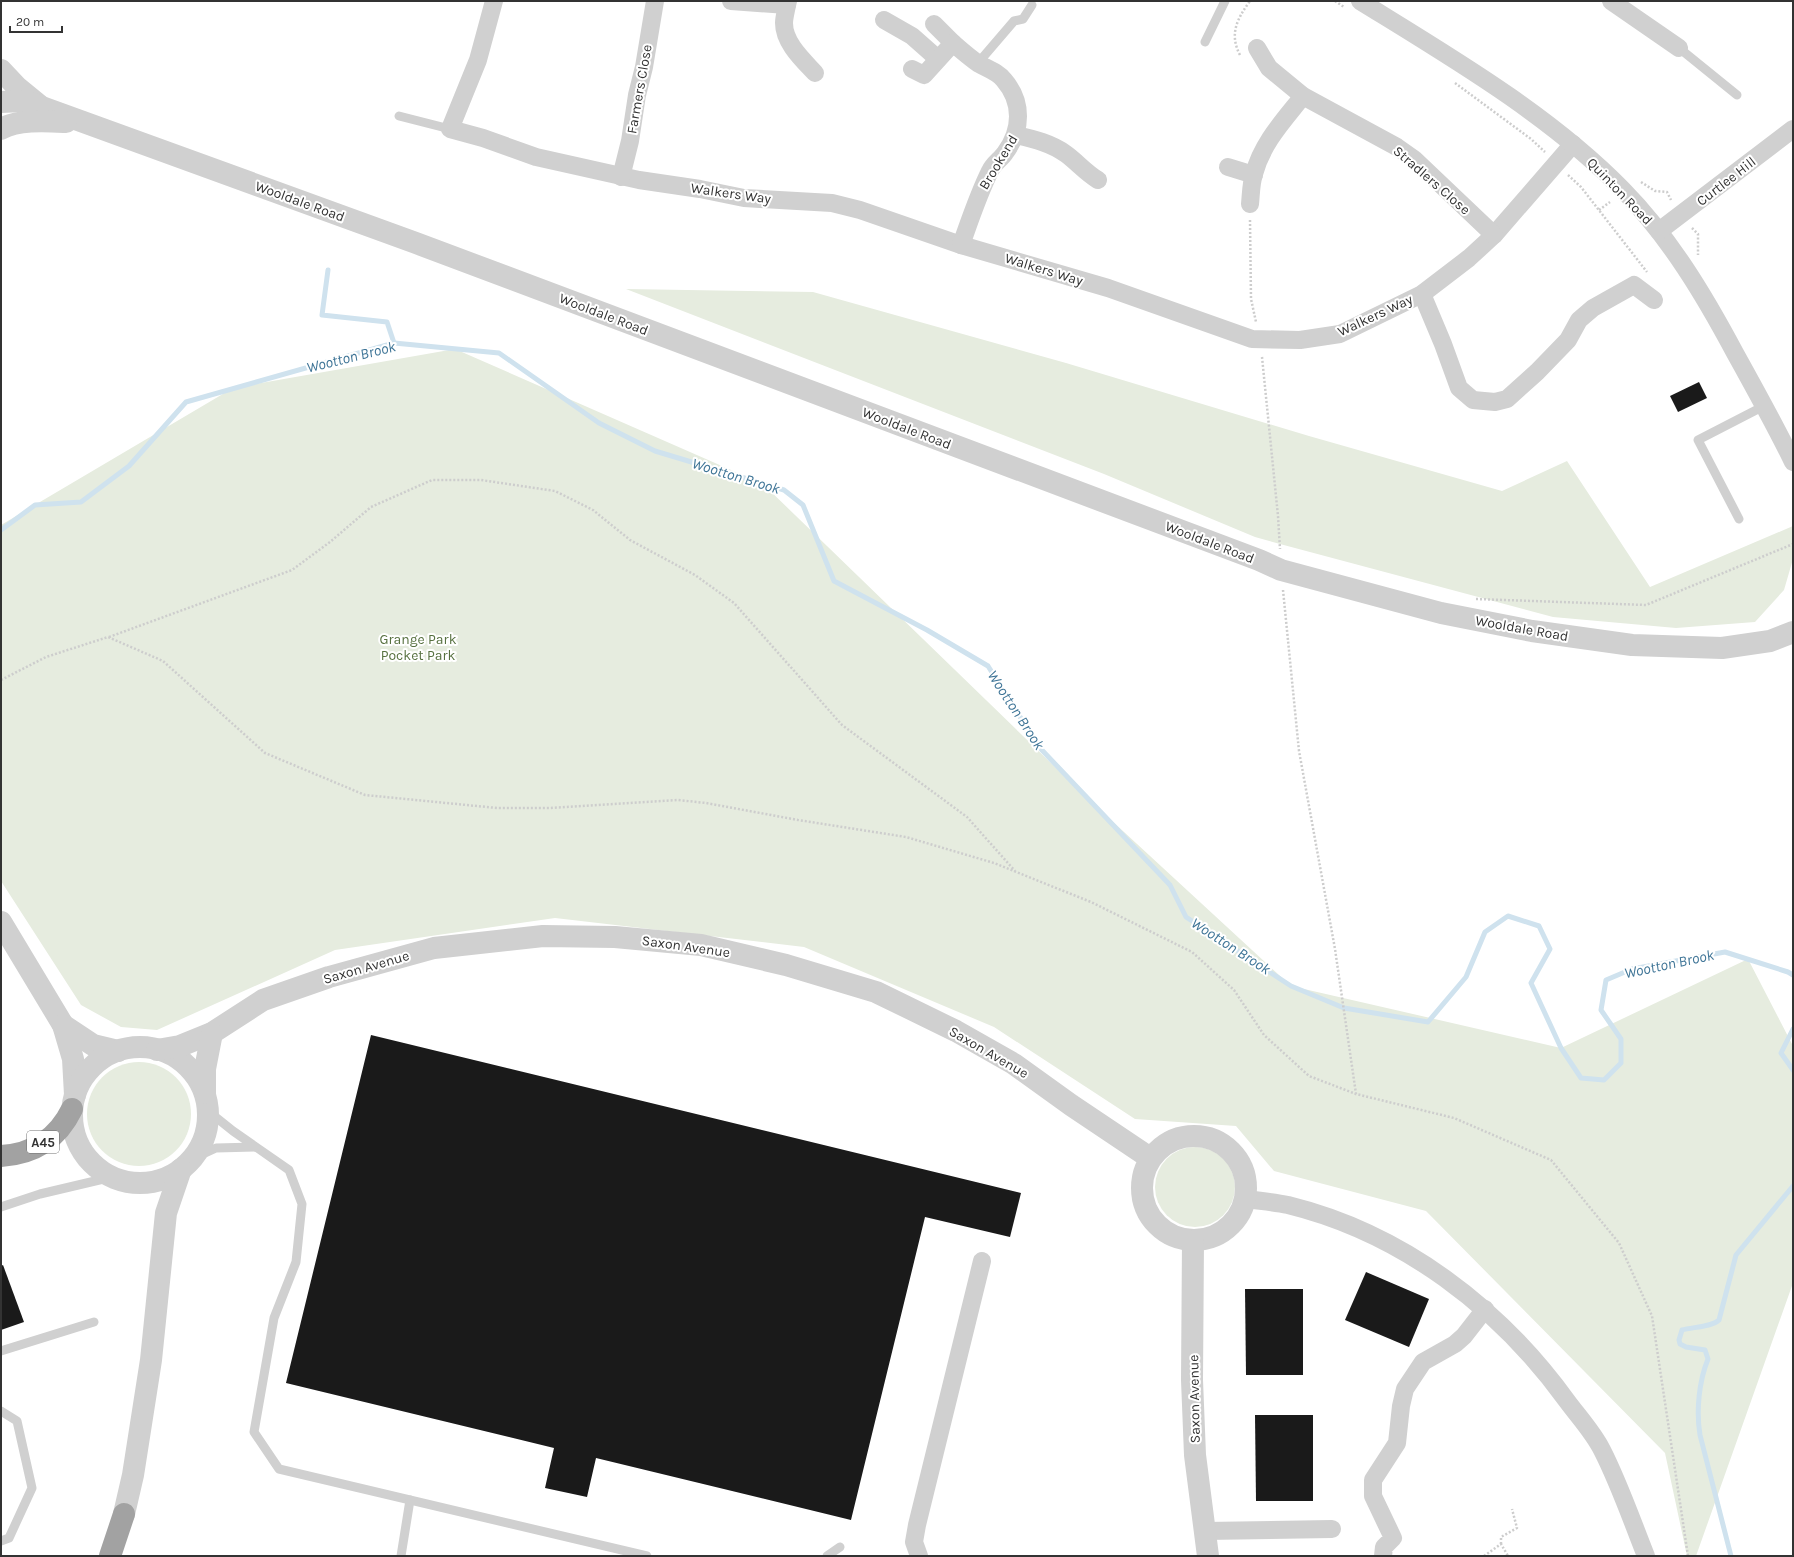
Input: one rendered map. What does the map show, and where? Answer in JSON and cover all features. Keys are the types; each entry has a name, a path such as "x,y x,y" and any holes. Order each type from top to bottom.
{"highway":[{"name":"A45","path":"1,1156 15,1155 34,1149 54,1136 65,1123 73,1102"},
{"path":"110,1556 124,1514"}],"street":[{"path":"450,129 478,60 494,1"},
{"name":"Farmers Close","path":"621,177 644,68 655,1"},
{"path":"731,1 787,3 784,24 788,40 801,58 815,73"},
{"name":"Quinton Road","path":"1360,1 1526,108 1573,144 1623,190 1659,232 1705,298 1793,462"},
{"path":"1611,1 1680,48"},
{"path":"884,20 912,36 938,59"},
{"name":"Brookend","path":"934,24 953,43 978,63 996,73 1009,86 1016,101 1018,114 1016,135 1005,153 991,169 976,201 961,245"},
{"path":"912,69 924,75 953,43"},
{"name":"Stradlers Close","path":"1257,48 1269,68 1303,96 1397,147 1414,159 1494,235"},
{"name":"Wooldale Road","path":"1,70 42,107"},
{"path":"1250,204 1254,175 1259,158 1272,135 1303,96"},
{"name":"Wooldale Road","path":"1,102 23,101 42,107 416,243 1259,560 1281,570 1441,613 1532,631 1632,645 1722,648 1770,641 1793,632"},
{"path":"1,129 6,126 38,121 83,122"},
{"name":"Walkers Way","path":"450,129 483,138 536,157 621,177 700,189 744,198 832,203 860,210 961,245 1108,288 1252,339 1260,340 1300,340 1340,334 1422,294 1469,258 1494,235 1573,144"},
{"name":"Curtlee Hill","path":"1659,232 1793,129"},
{"path":"1016,135 1042,141 1054,147 1067,155 1085,172 1098,180"},
{"path":"1228,167 1254,175"},
{"path":"1422,294 1443,344 1459,388 1473,400 1496,402 1507,399 1537,372 1568,340 1579,320 1592,308 1634,285 1654,300"},
{"path":"1,922 63,1025 73,1059 72,1122 77,1139 85,1155 96,1167 112,1177 134,1182 156,1181 172,1175 187,1164"},
{"name":"Saxon Avenue","path":"158,1050 180,1046 212,1033 263,1000 329,977 434,948 543,936 615,937 701,945 786,965 876,992 956,1031 1014,1064 1071,1105 1150,1158"},
{"path":"63,1025 93,1045 118,1051"},
{"path":"124,1514 133,1475 151,1360 166,1213 187,1164 203,1142 207,1129 205,1069 212,1033"},
{"path":"73,1102 85,1076 95,1065 107,1056 118,1051 137,1047 158,1050 172,1055 185,1064 194,1074 206,1102"},
{"path":"1190,1136 1208,1137 1229,1148 1242,1167 1247,1184 1246,1199 1236,1221 1222,1233 1210,1238 1193,1241 1172,1236 1157,1226 1144,1204 1141,1186 1143,1174 1150,1158 1170,1141 1190,1136"},
{"path":"1246,1199 1287,1205 1348,1224 1395,1246 1440,1273 1485,1309 1546,1372 1601,1449 1646,1556"},
{"name":"Saxon Avenue","path":"1193,1241 1192,1380 1195,1455 1208,1556"},
{"path":"920,1556 914,1542 917,1525 982,1261"},
{"path":"1383,1556 1384,1547 1394,1538 1373,1496 1373,1480 1397,1443 1401,1406 1405,1389 1423,1362 1455,1344 1464,1336 1485,1309"},
{"path":"1205,1531 1332,1529"}],"lane":[{"path":"1205,42 1226,1"},
{"path":"978,63 1014,21 1023,19 1032,5"},
{"path":"1680,48 1737,96"},
{"path":"399,116 450,129"},
{"path":"1739,519 1698,440 1764,406"},
{"path":"206,1102 232,1131 289,1170 302,1204 296,1262 274,1318 254,1432 279,1469 647,1556"},
{"path":"187,1164 216,1148 256,1148"},
{"path":"1,1207 40,1194 112,1177"},
{"path":"1,1351 94,1322"},
{"path":"1,1412 17,1422 32,1488 9,1538 1,1541"},
{"path":"402,1556 410,1500"},
{"path":"827,1556 840,1547"}],"path":[{"path":"1240,56 1234,45 1235,30 1239,18 1250,1"},
{"path":"1452,80 1531,139 1557,163 1581,187 1651,276"},
{"path":"1250,204 1251,299 1260,340 1278,516 1281,570 1299,751 1336,949 1356,1094"},
{"path":"1,680 46,657 108,637 292,570 330,542 371,507 432,480 480,480 555,491 593,510 630,540 695,575 734,603 842,725 967,817 1015,872"},
{"path":"1475,598 1646,605 1793,544"},
{"path":"108,637 163,661 265,753 365,795 497,808 549,808 678,800 706,803 798,820 906,837 994,863 1091,902 1192,952 1234,990 1264,1035 1309,1076 1356,1094 1454,1118 1551,1160 1619,1243 1652,1316 1688,1556"},
{"path":"1508,1556 1501,1544 1501,1537 1517,1528 1512,1509"},
{"path":"1484,1556 1501,1544"}],"green space":[{"path":"626,289 813,292 1066,363 1309,436 1502,491 1567,461 1650,587 1793,526 1793,559 1784,590 1755,622 1676,628 1553,617 1255,537 1104,474"},
{"name":"Grange Park Pocket Park","path":"455,349 763,484 1085,796 1291,986 1561,1048 1748,959 1793,1046 1793,1283 1696,1556 1687,1556 1665,1453 1426,1211 1274,1171 1236,1126 1135,1119 994,1027 804,947 555,918 335,950 157,1030 121,1027 81,1005 1,881 1,525 233,388"},
{"path":"139,1062 159,1066 168,1071 182,1085 187,1094 191,1114 187,1134 182,1143 168,1157 159,1162 139,1166 119,1162 110,1157 96,1143 91,1134 87,1114 91,1094 96,1085 110,1071 119,1066"},
{"path":"1195,1147 1210,1150 1223,1159 1232,1172 1235,1187 1232,1202 1223,1215 1210,1224 1195,1227 1180,1224 1167,1215 1158,1202 1155,1187 1158,1172 1167,1159 1180,1150"}],"building":[{"path":"1699,382 1707,398 1678,412 1670,396"},
{"path":"371,1035 1021,1193 1010,1237 925,1217 851,1520 596,1458 587,1497 545,1488 554,1448 286,1383"},
{"path":"3,1265 24,1322 1,1330 1,1266"},
{"path":"1366,1272 1429,1299 1409,1347 1345,1320"},
{"path":"1245,1289 1303,1289 1303,1375 1246,1375"},
{"path":"1255,1415 1313,1415 1313,1501 1256,1501"}],"waterway":[{"path":"328,270 322,315 387,322 394,343"},
{"name":"Wootton Brook","path":"1,530 35,505 81,502 129,466 186,402 394,343 499,353 599,423 655,451 784,490 803,505 834,581 927,630 988,666 1039,747 1170,885 1186,917 1291,986 1344,1008 1428,1022 1466,977 1485,932 1508,916 1539,926 1550,949 1531,983 1561,1048 1581,1078 1604,1080 1621,1063 1621,1039 1601,1010 1606,980 1632,969 1725,952 1788,972 1793,975"},
{"name":"Wootton Brook","path":"1793,1029 1781,1053 1793,1070"},
{"path":"1731,1556 1700,1435 1698,1416 1700,1386 1708,1359 1705,1350 1686,1347 1680,1344 1679,1340 1682,1330 1712,1324 1719,1320 1736,1255 1793,1186"}]}
